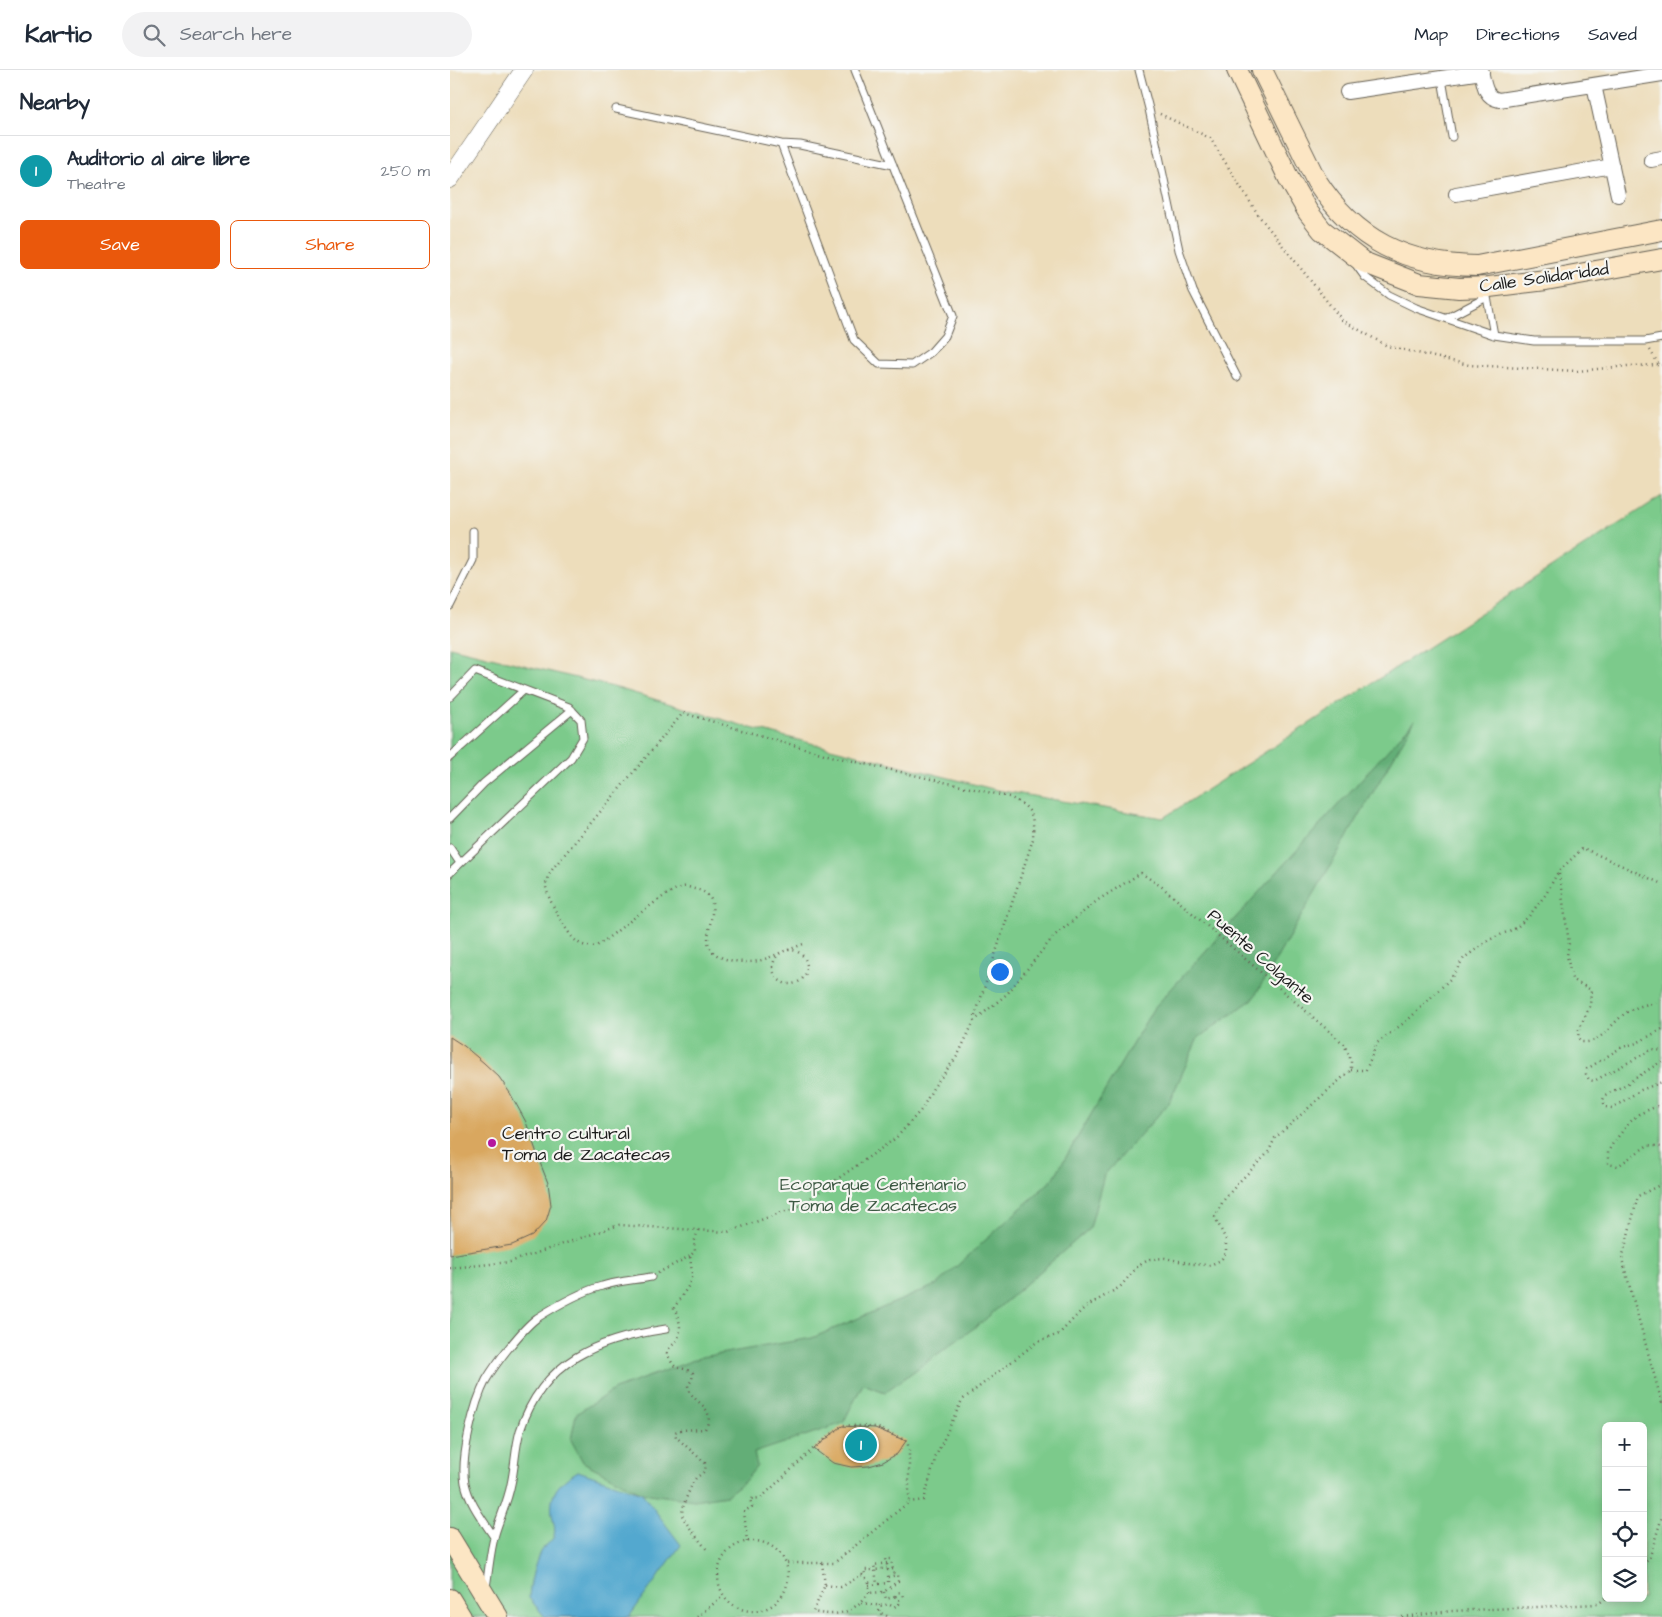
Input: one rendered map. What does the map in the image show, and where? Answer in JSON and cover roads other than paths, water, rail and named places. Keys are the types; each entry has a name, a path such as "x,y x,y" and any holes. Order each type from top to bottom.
{"main road":[{"name":"Calle Solidaridad","path":"1237,70 1288,179 1308,212 1322,230 1363,262 1419,284 1488,292 1662,259"},
{"name":"Calle Solidaridad","path":"1262,70 1316,180 1326,196 1339,212 1359,230 1409,256 1452,266 1477,266 1662,230"},
{"path":"450,1538 498,1617"},
{"path":"450,1599 460,1617"}],"street":[{"path":"450,179 524,70"},
{"path":"1347,92 1442,79 1481,71 1487,94 1492,99 1499,100 1594,85 1633,74 1662,74"},
{"path":"1594,85 1618,195"},
{"path":"1456,194 1612,166"}],"lane":[{"path":"781,144 854,340 879,364 912,365 931,352 945,336 953,316 856,70"},
{"path":"1139,70 1179,250 1193,291 1237,377"},
{"path":"1442,79 1452,136"},
{"path":"616,109 781,144 800,145 893,165"},
{"path":"1343,246 1365,277 1388,295 1416,308 1494,335 1534,342 1645,341 1662,338"},
{"path":"1447,318 1488,292 1494,335"},
{"path":"450,606 473,560 473,532"},
{"path":"450,697 475,671 568,707 582,720 583,738 571,758 450,873"},
{"path":"450,758 524,690"},
{"path":"450,818 484,783 572,710"},
{"path":"450,848 460,863"},
{"path":"494,1536 473,1505 464,1483 464,1455 470,1428 486,1380 507,1350 536,1319 572,1299 602,1286 651,1277"},
{"path":"484,1594 494,1536 511,1485 520,1432 535,1396 564,1364 600,1344 638,1333 666,1329"}],"water":[{"path":"578,1471 642,1493 681,1545 629,1617 545,1617 529,1598 530,1586 538,1557 541,1550 552,1540 554,1535 552,1500 554,1494 566,1479"}],"place":[{"name":"Centro cultural Toma de Zacatecas","path":"492,1143"},
{"name":"Auditorio al aire libre","path":"861,1445"}],"park label":[{"name":"Ecoparque Centenario Toma de Zacatecas","path":"873,1194"}]}
